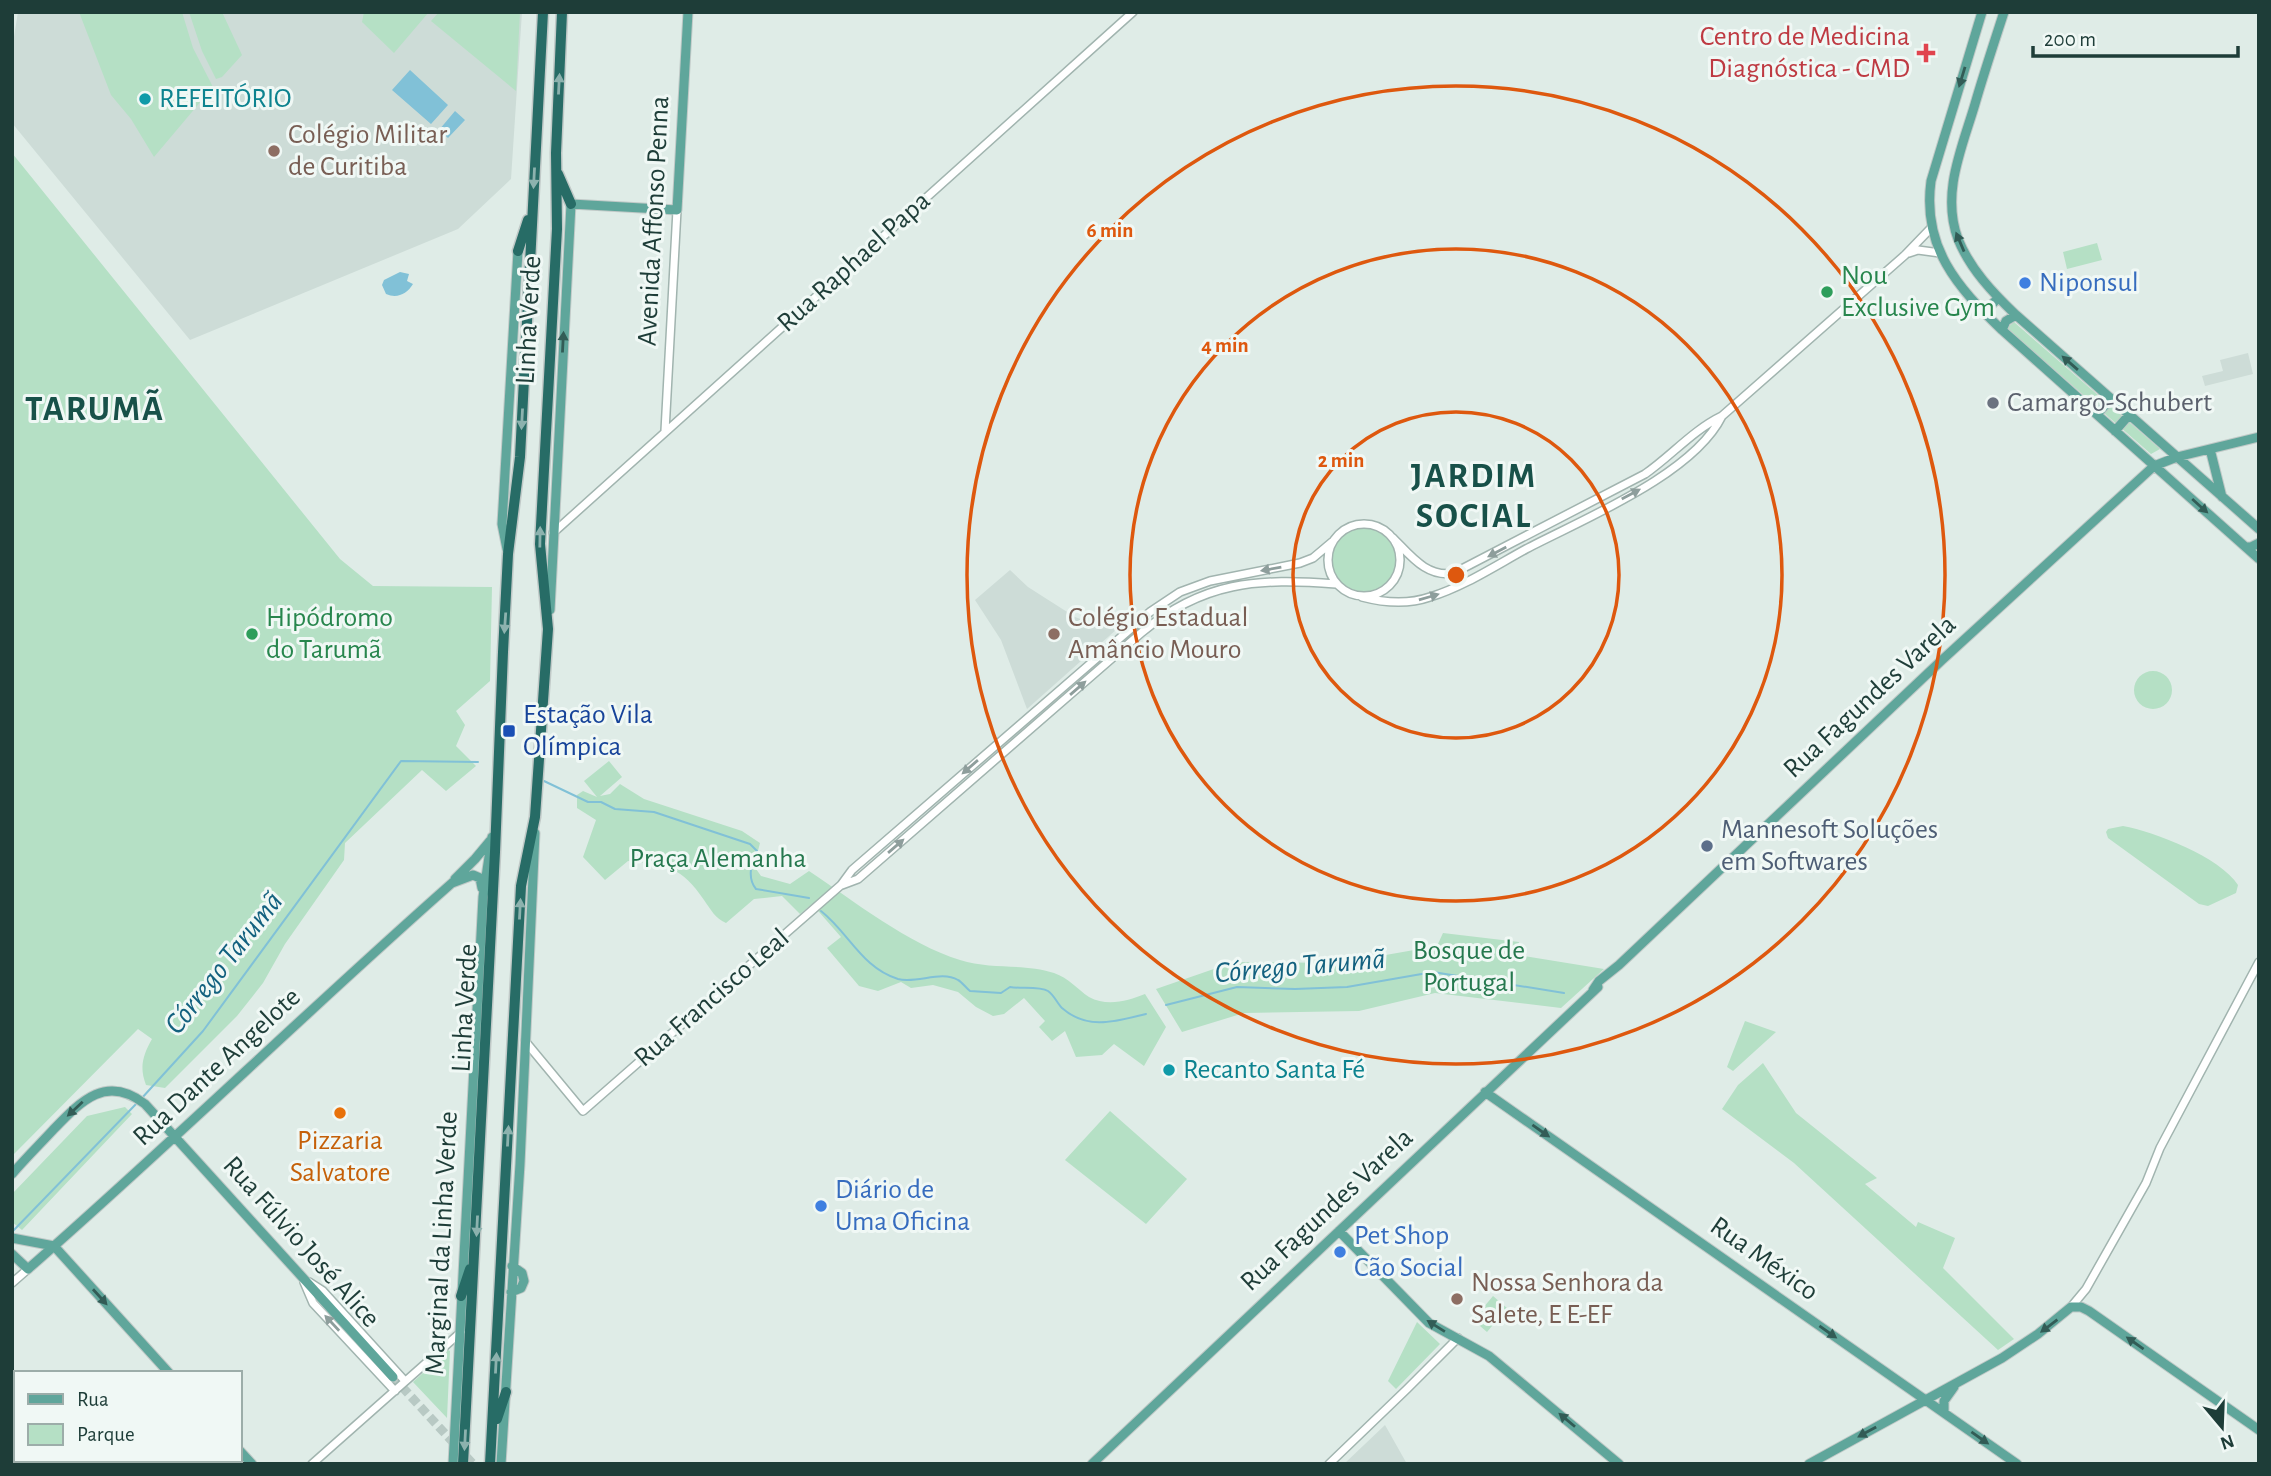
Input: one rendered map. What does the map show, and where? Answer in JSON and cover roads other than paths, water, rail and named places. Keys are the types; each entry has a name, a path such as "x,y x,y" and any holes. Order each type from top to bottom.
{"highway":[{"name":"Linha Verde","path":"463,1464 508,554 520,457 543,12"},
{"name":"Linha Verde","path":"490,1464 520,898 535,817 548,629 540,544 556,251 556,153 562,12"},
{"path":"556,169 571,204"},
{"path":"518,251 533,204"},
{"path":"461,1296 475,1249"},
{"path":"492,1432 506,1392"}],"main road":[{"name":"Avenida Affonso Penna","path":"677,210 688,12"},
{"path":"1982,12 1933,171 1929,203 1932,227 1940,253 1957,283 2001,330 2259,559"},
{"path":"2004,12 1957,163 1951,202 1954,226 1963,248 1977,272 1998,298 2259,529"},
{"path":"571,204 677,210"},
{"name":"Linha Verde","path":"548,629 571,204"},
{"name":"Linha Verde","path":"508,554 502,524 518,251"},
{"path":"1984,313 1998,298"},
{"path":"2001,330 2006,321 2016,315"},
{"path":"2097,414 2111,399"},
{"path":"2115,431 2129,415"},
{"path":"2154,466 2177,457 2259,437"},
{"path":"2210,449 2222,497"},
{"name":"Rua Fagundes Varela","path":"1092,1464 1593,990 1599,981 2154,466"},
{"path":"2246,547 2259,543"},
{"name":"Marginal da Linha Verde","path":"453,1464 483,897 495,815"},
{"path":"501,1464 535,870 535,817"},
{"name":"Rua Dante Angelote","path":"28,1269 176,1138 293,1026 452,883 458,873 475,859 491,839"},
{"path":"452,883 470,874 479,877 483,897"},
{"name":"Rua Fúlvio José Alice","path":"28,1157 84,1100 107,1091 123,1092 135,1097 145,1104 393,1377"},
{"name":"Rua México","path":"1485,1092 2017,1464"},
{"path":"12,1167 28,1157"},
{"path":"12,1174 28,1157"},
{"path":"1339,1230 1429,1323 1502,1366 1619,1464"},
{"path":"13,1239 54,1246 167,1371"},
{"path":"12,1254 28,1269"},
{"path":"1808,1464 2026,1343 2071,1307 2081,1307 2089,1311 2259,1430"},
{"path":"1944,1412 1945,1398 1957,1383"}],"street":[{"name":"Rua Raphael Papa","path":"553,533 1133,12"},
{"name":"Avenida Affonso Penna","path":"665,431 677,210"},
{"path":"841,885 852,870 1158,606 1181,592 1210,581 1300,563 1313,558 1340,532 1363,524 1376,526 1393,538 1428,570 1448,574 1467,568 1644,474 1671,455 1708,423 1722,416 1905,255 1932,227"},
{"path":"1905,255 1918,250 1940,253"},
{"path":"1332,542 1327,564 1336,584 1345,592 1378,601 1401,603 1441,594 1641,489 1674,467 1714,431 1722,416"},
{"path":"555,504 555,509 559,512 565,514 575,511"},
{"path":"1583,506 1591,515"},
{"path":"1362,597 1384,591 1393,583 1399,572 1399,549 1393,538"},
{"path":"841,885 858,879 1174,608 1213,591 1263,581 1336,584"},
{"name":"Rua Francisco Leal","path":"543,1065 583,1111 841,885"},
{"path":"2071,1307 2086,1289 2150,1177 2160,1148 2259,962"},
{"path":"525,1041 543,1065"},
{"path":"524,1064 533,1061 543,1065"},
{"name":"Rua Dante Angelote","path":"12,1283 28,1269"},
{"path":"303,1278 323,1291 405,1381"},
{"path":"303,1278 313,1303 395,1391"},
{"path":"2086,1289 2085,1300 2089,1311"},
{"path":"312,1464 461,1332"},
{"path":"1329,1464 1458,1338"}],"water":[{"path":"410,70 448,105 431,124 392,90"},
{"path":"455,111 465,120 448,138 439,130"},
{"path":"400,272 409,274 407,281 413,284 401,295 386,294 382,285 384,280"}],"waterway":[{"name":"Córrego Tarumã","path":"141,1099 203,1031 401,761 478,762"},
{"name":"Córrego Tarumã","path":"544,781 588,802 601,802 615,809 654,812 750,844 757,851 751,871 756,889 809,898"},
{"name":"Córrego Tarumã","path":"821,911 875,967 898,979 951,977 960,981 970,991 1001,993 1010,987 1044,989 1072,1015 1092,1022 1114,1021 1146,1014"},
{"name":"Córrego Tarumã","path":"1166,1005 1237,987 1347,987 1433,972 1564,993"},
{"name":"Córrego Tarumã","path":"12,1232 137,1103"}],"tunnel":[{"path":"393,1377 473,1464"}],"place":[{"name":"Centro de Medicina Diagnóstica - CMD","path":"1926,53"},
{"name":"REFEITÓRIO","path":"145,99"},
{"name":"Colégio Militar de Curitiba","path":"274,151"},
{"name":"Niponsul","path":"2025,283"},
{"name":"Nou Exclusive Gym","path":"1827,292"},
{"name":"Camargo-Schubert","path":"1993,403"},
{"name":"Hipódromo do Tarumã","path":"252,634"},
{"name":"Colégio Estadual Amâncio Mouro","path":"1054,634"},
{"name":"Estação Vila Olímpica","path":"509,731"},
{"name":"Mannesoft Soluções em Softwares","path":"1707,846"},
{"name":"Recanto Santa Fé","path":"1169,1070"},
{"name":"Pizzaria Salvatore","path":"340,1113"},
{"name":"Diário de Uma Oficina","path":"821,1206"},
{"name":"Pet Shop Cão Social","path":"1340,1252"},
{"name":"Nossa Senhora da Salete, E E-EF","path":"1457,1299"}],"district":[{"name":"TARUMÃ","path":"95,409"},
{"name":"JARDIM SOCIAL","path":"1474,496"}],"park label":[{"name":"Praça Alemanha","path":"718,859"},
{"name":"Bosque de Portugal","path":"1469,967"}]}
